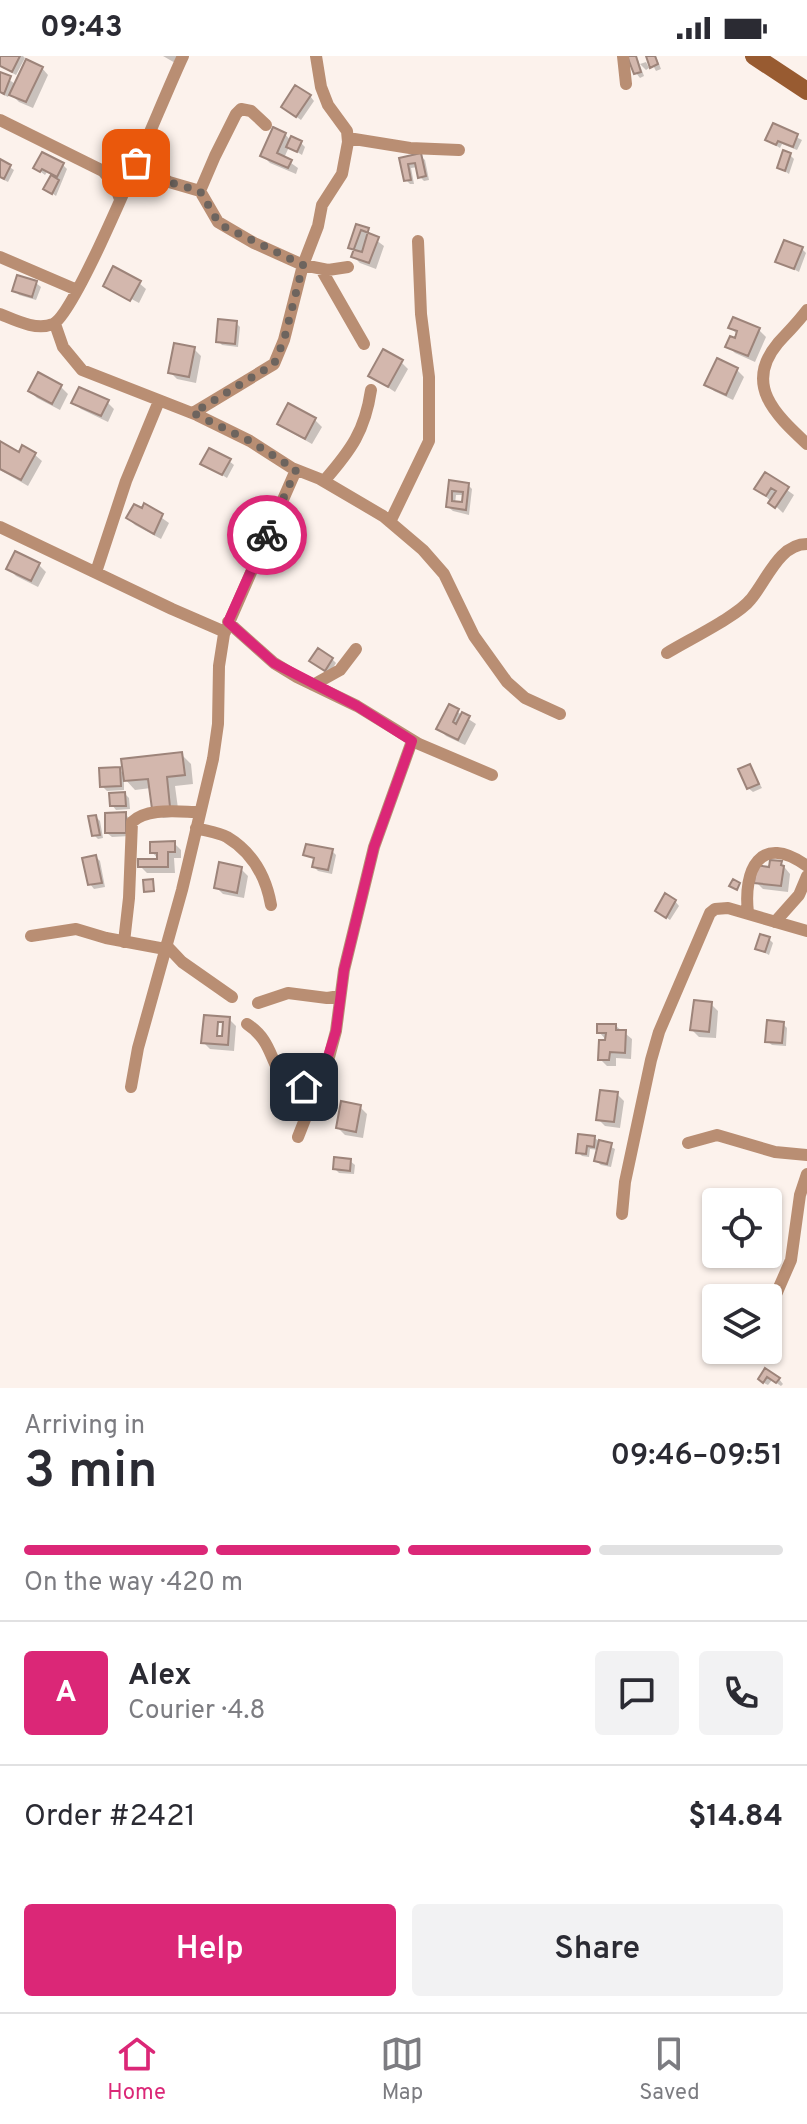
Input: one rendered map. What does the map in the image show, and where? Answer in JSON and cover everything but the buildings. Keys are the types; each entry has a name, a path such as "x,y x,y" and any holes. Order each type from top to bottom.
{"street":[{"path":"0,314 24,324 44,326 55,324 68,309 183,56"},
{"path":"193,413 274,364 284,340 322,205 342,174 347,131 328,105 321,87 316,56"},
{"path":"623,56 626,84"},
{"path":"754,56 807,91"},
{"path":"200,191 236,114 241,109 251,111 266,125"},
{"path":"0,120 103,171 114,184 120,199"},
{"path":"348,138 410,148 459,150"},
{"path":"136,163 169,182 200,191 218,222 225,227 303,265 336,270 348,267"},
{"path":"390,522 429,441 429,377 421,314 418,241"},
{"path":"0,257 77,290"},
{"path":"321,269 364,344"},
{"path":"807,310 776,345 762,373 768,402 807,444"},
{"path":"55,324 70,359 82,370 193,413 250,441 296,470 324,481 390,522 423,550 444,574 474,636 507,682 525,698 560,714"},
{"path":"324,481 358,436 367,416 371,390"},
{"path":"96,572 126,481 159,401"},
{"path":"131,1087 138,1048 200,812 217,731 219,666 227,627 296,470"},
{"path":"0,527 96,572 227,627 274,663 357,706 412,741 492,775"},
{"path":"667,653 739,610 750,601 783,554 800,544 807,544"},
{"path":"313,685 340,670 356,649"},
{"path":"298,1137 336,1031 340,996 374,847 412,741"},
{"path":"124,942 134,818 147,814 200,812"},
{"path":"196,828 228,837 250,858 263,875 271,905"},
{"path":"748,913 747,888 758,858 787,856 807,866"},
{"path":"775,922 799,895 807,876"},
{"path":"622,1214 625,1182 651,1060 695,943 710,913 715,909 728,908 807,931"},
{"path":"31,936 76,929 124,942 165,947 232,997"},
{"path":"258,1003 288,993 327,998 340,996"},
{"path":"247,1024 260,1034 287,1081 296,1086 318,1088"},
{"path":"688,1143 717,1135 775,1152 807,1155"},
{"path":"781,1284 791,1260 800,1195 807,1174"}],"way so far":[{"path":"136,163 169,182 200,191 218,222 254,243 303,265 284,340 274,364 193,413 250,441 296,470 267,535"}],"route":[{"path":"267,535 228,622 274,663 357,706 412,741 374,847 344,970 336,1031 328,1061 318,1088 304,1087"}]}
